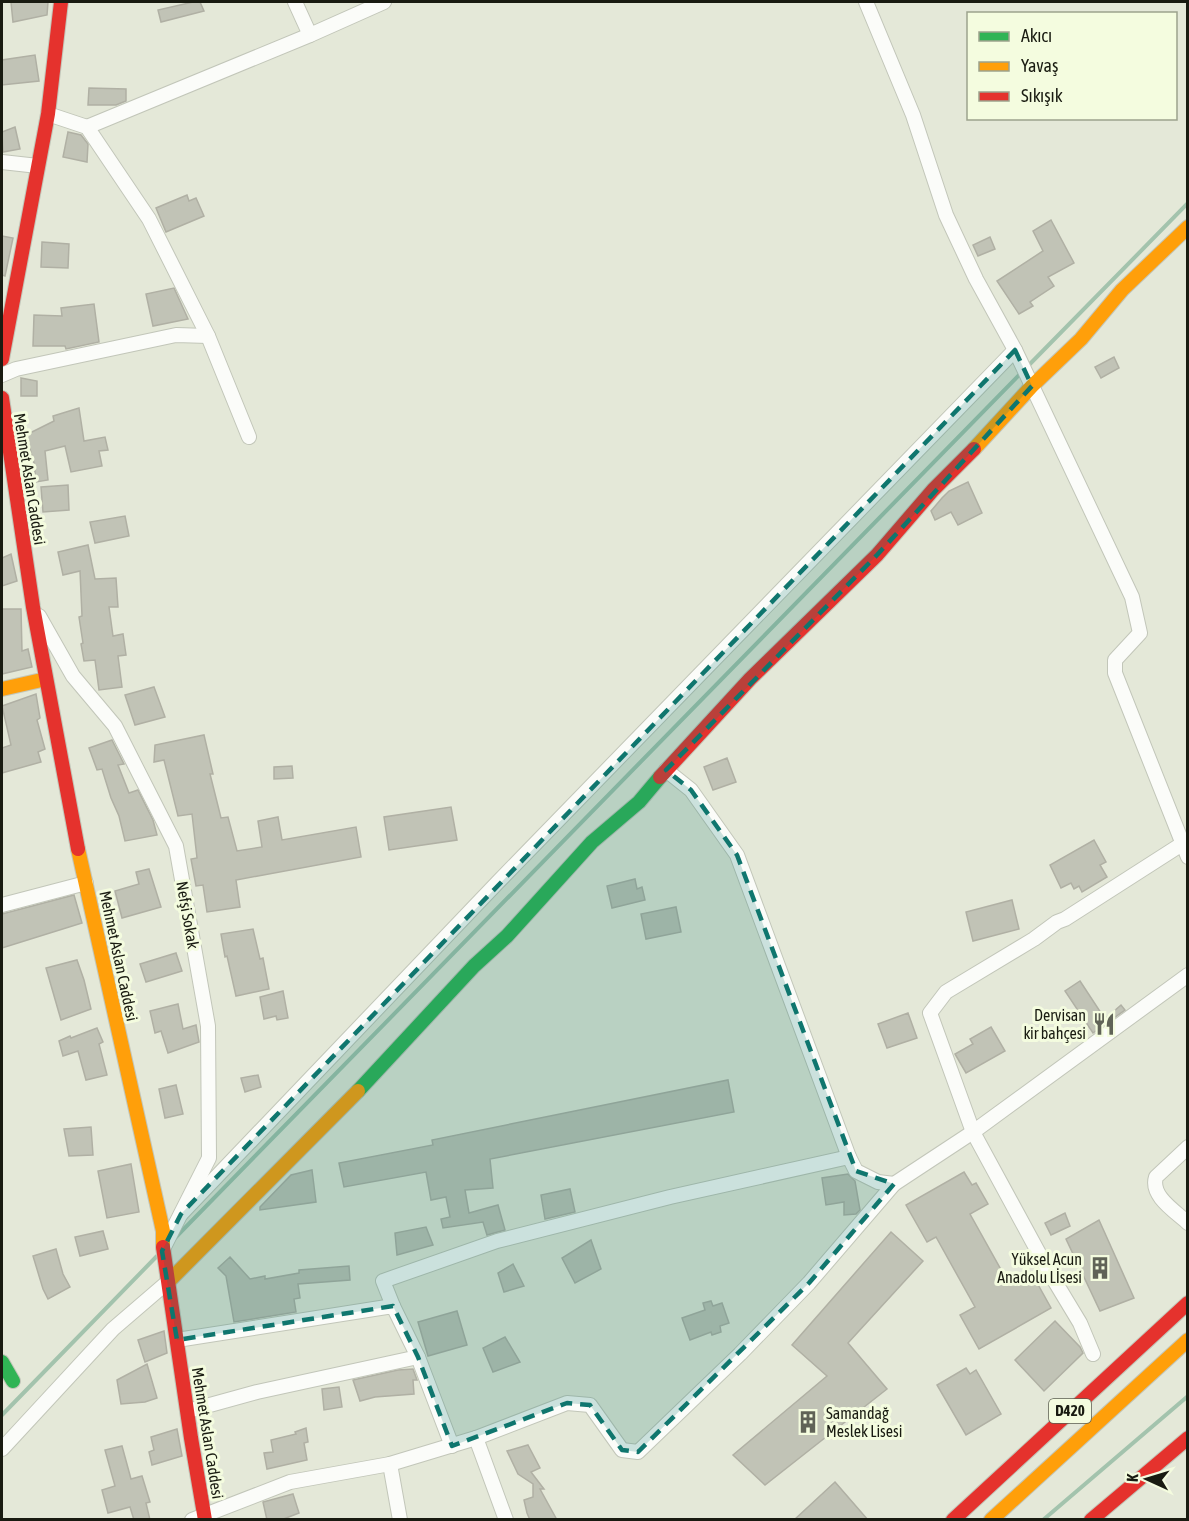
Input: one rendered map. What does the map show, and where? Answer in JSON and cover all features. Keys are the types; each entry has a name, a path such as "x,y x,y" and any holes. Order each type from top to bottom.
{"street":[{"path":"2,359 48,114 61,2"},
{"path":"295,2 310,34"},
{"path":"87,127 384,2"},
{"path":"866,2 913,115 946,215 976,279 1015,350 1132,597 1140,633 1115,660 1115,673 1188,858"},
{"path":"48,114 87,127 149,219 208,336 249,437"},
{"path":"2,162 38,166"},
{"path":"2,1449 113,1329 170,1280 375,1074 592,842 639,802 750,679 877,555 933,490 987,437 1032,386 1081,339 1122,290 1188,227"},
{"path":"2,375 16,369 176,336 208,336"},
{"path":"181,1214 498,882 1015,350"},
{"name":"Mehmet Aslan Caddesi","path":"2,398 46,679 86,883 163,1231 162,1251 170,1280 200,1518"},
{"name":"Nefşi Sokak","path":"33,607 74,676 115,726 176,846 208,1026 209,1158 162,1251"},
{"path":"2,689 46,679"},
{"path":"666,770 691,790 737,855 856,1171 878,1182 894,1184"},
{"path":"1094,1354 1080,1323 1048,1270 973,1132 930,1013 946,992 1034,939 1057,922 1182,844"},
{"path":"2,905 86,883"},
{"path":"200,1518 290,1482 390,1464 476,1438 567,1403 590,1405 622,1450 638,1452 741,1354 809,1283 894,1184 973,1132 1188,975"},
{"path":"1188,1147 1156,1178 1154,1184 1158,1195 1188,1223"},
{"path":"452,1446 418,1357 383,1281 497,1241 670,1197 849,1157"},
{"name":"D420","path":"953,1520 1188,1303"},
{"path":"177,1340 393,1306"},
{"name":"D420","path":"991,1520 1188,1340"},
{"path":"188,1411 257,1392 418,1357"},
{"path":"2,1362 13,1381"},
{"path":"476,1438 506,1520"},
{"path":"1092,1520 1188,1438"},
{"path":"390,1464 400,1520"}],"highlighted area":[{"path":"1015,350 1032,386 877,555 666,770 691,790 737,855 856,1171 894,1184 809,1283 638,1452 622,1450 590,1405 567,1403 452,1446 418,1357 393,1306 177,1340 162,1251 181,1214"}],"building":[{"path":"11,2 48,2 47,15 13,22"},
{"path":"200,2 204,11 161,22 158,10"},
{"path":"35,55 39,81 2,85 2,60"},
{"path":"89,88 126,89 126,101 116,105 88,105"},
{"path":"15,127 20,149 3,152 2,132"},
{"path":"68,132 81,135 88,144 87,162 63,157"},
{"path":"187,195 189,201 196,198 204,216 166,232 156,208"},
{"path":"1051,220 1074,263 1048,277 1054,286 1030,302 1033,306 1019,314 997,281 1043,251 1033,231"},
{"path":"2,236 13,238 5,276 2,275"},
{"path":"990,237 995,249 978,256 973,245"},
{"path":"42,242 69,244 68,268 41,267"},
{"path":"174,288 188,319 153,326 146,294"},
{"path":"94,304 99,342 66,349 65,346 33,346 34,315 62,316 61,308"},
{"path":"1114,357 1119,368 1101,378 1095,367"},
{"path":"21,378 37,381 37,396 21,396"},
{"path":"79,408 84,441 105,437 108,450 99,451 102,466 71,472 65,446 45,451 48,480 36,482 34,463 26,435 54,421 53,416"},
{"path":"968,482 982,513 958,525 951,512 935,520 931,511 942,498 949,491"},
{"path":"68,485 69,510 43,512 41,487"},
{"path":"125,516 129,536 95,543 90,522"},
{"path":"88,545 95,579 116,578 118,607 109,607 113,636 123,634 126,655 118,656 122,687 99,690 95,660 84,661 81,644 83,643 79,617 82,616 80,571 63,575 58,552"},
{"path":"11,554 17,581 2,586 2,558"},
{"path":"2,609 21,609 22,651 28,649 32,667 2,674"},
{"path":"154,687 165,717 135,725 125,695"},
{"path":"36,694 40,718 37,720 45,749 38,752 41,762 2,773 2,748 11,745 2,706"},
{"path":"204,735 213,774 210,774 221,818 228,817 237,851 262,847 258,821 278,817 282,840 356,827 361,857 236,880 240,907 207,912 203,885 196,886 191,859 197,858 192,814 178,816 164,760 154,762 155,745"},
{"path":"112,740 124,764 118,765 129,793 138,790 153,820 157,835 125,841 119,816 102,769 97,770 89,748"},
{"path":"727,758 736,782 713,790 704,767"},
{"path":"292,766 293,778 274,779 274,767"},
{"path":"451,807 457,840 389,850 384,817"},
{"path":"1094,840 1106,862 1100,865 1107,877 1082,892 1079,886 1074,889 1071,883 1061,888 1050,865"},
{"path":"149,869 161,907 122,918 115,891 139,884 136,872"},
{"path":"635,879 637,889 642,887 645,900 612,908 607,886"},
{"path":"74,895 82,923 2,948 2,914"},
{"path":"1012,900 1019,929 973,941 966,912"},
{"path":"676,907 681,932 646,939 641,914"},
{"path":"253,929 260,959 263,958 269,989 236,996 221,934"},
{"path":"176,953 182,971 146,982 140,964"},
{"path":"77,960 91,1009 61,1020 46,968"},
{"path":"1080,981 1105,1019 1121,1005 1125,1010 1093,1033 1065,991"},
{"path":"283,991 288,1018 277,1020 276,1016 264,1019 260,997"},
{"path":"178,1004 183,1029 196,1025 199,1042 168,1053 161,1031 155,1033 150,1011"},
{"path":"908,1013 917,1038 887,1048 878,1024"},
{"path":"991,1027 1005,1051 966,1073 955,1054 973,1044 970,1039"},
{"path":"97,1028 103,1042 99,1044 107,1075 86,1080 78,1051 63,1056 59,1041"},
{"path":"258,1075 261,1087 245,1092 241,1078"},
{"path":"728,1080 734,1112 490,1159 493,1188 465,1190 469,1213 498,1205 505,1230 487,1235 483,1222 443,1228 441,1219 450,1217 446,1197 431,1200 426,1172 344,1187 339,1163 433,1145 432,1140"},
{"path":"176,1085 183,1114 165,1118 159,1089"},
{"path":"91,1127 93,1155 69,1156 64,1129"},
{"path":"131,1164 139,1212 107,1218 98,1171"},
{"path":"312,1170 316,1202 260,1210 260,1207 291,1175"},
{"path":"964,1172 972,1185 976,1183 988,1204 970,1214 1009,1284 1031,1272 1051,1308 979,1349 960,1315 975,1307 936,1237 927,1242 906,1205"},
{"path":"848,1174 855,1181 860,1210 856,1214 844,1215 844,1202 826,1205 822,1178"},
{"path":"570,1189 575,1212 545,1219 541,1195"},
{"path":"1065,1213 1070,1226 1051,1235 1045,1223"},
{"name":"Yüksel Acun Anadolu Lİsesi","path":"1099,1220 1134,1298 1100,1311 1066,1239"},
{"path":"426,1227 433,1245 397,1255 395,1233"},
{"path":"103,1231 108,1249 80,1256 75,1237"},
{"path":"891,1232 923,1261 848,1343 887,1389 765,1485 733,1455 827,1376 792,1345"},
{"path":"591,1240 601,1269 575,1283 562,1258"},
{"path":"56,1249 63,1274 70,1287 48,1299 33,1256"},
{"path":"230,1257 250,1279 265,1276 265,1279 299,1273 299,1270 349,1266 350,1280 298,1284 300,1298 294,1299 296,1312 234,1322 226,1276 218,1268"},
{"path":"513,1264 524,1286 504,1292 498,1273"},
{"path":"711,1301 713,1306 722,1303 729,1323 720,1326 721,1332 712,1335 711,1332 690,1340 682,1318 705,1310 703,1303"},
{"path":"457,1311 467,1345 428,1356 418,1322"},
{"path":"1055,1321 1083,1353 1044,1391 1015,1360"},
{"path":"164,1331 167,1353 145,1362 138,1340"},
{"path":"505,1337 520,1362 493,1372 483,1348"},
{"path":"147,1364 157,1398 145,1402 121,1404 117,1380"},
{"path":"966,1368 970,1374 976,1370 1001,1414 966,1435 937,1385"},
{"path":"413,1369 417,1380 413,1380 414,1394 375,1397 360,1401 353,1380"},
{"path":"339,1387 342,1407 324,1410 322,1389"},
{"path":"306,1428 308,1442 304,1443 307,1460 267,1469 264,1453 273,1452 271,1440 296,1434 295,1432"},
{"path":"177,1429 182,1456 152,1465 149,1452 154,1450 151,1437"},
{"path":"528,1445 540,1468 531,1472 544,1489 540,1489 557,1520 530,1520 527,1513 524,1500 533,1497 533,1484 518,1474 507,1451"},
{"path":"122,1446 131,1479 142,1476 150,1502 146,1503 150,1520 134,1520 130,1507 108,1513 102,1490 115,1486 105,1450"},
{"path":"835,1482 868,1520 794,1520"},
{"path":"293,1494 299,1513 281,1520 267,1520 263,1502"}],"waterway":[{"path":"1027,367 1188,203"},
{"path":"175,1238 1021,373"},
{"path":"2,1415 157,1256"},
{"path":"1043,1520 1188,1396"}],"traffic: fast":[{"path":"358,1091 474,966 507,936 592,842 639,802 660,777"},
{"path":"2,1362 13,1381"}],"traffic: slow":[{"path":"974,449 1032,386 1081,339 1122,290 1188,227"},
{"path":"2,689 46,679"},
{"path":"78,849 163,1231 163,1247"},
{"path":"170,1280 358,1091"},
{"path":"991,1520 1188,1340"}],"traffic: jam":[{"path":"2,359 48,114 61,2"},
{"path":"2,398 33,607 78,849"},
{"path":"660,777 750,679 877,555 933,490 974,449"},
{"path":"163,1247 205,1520"},
{"path":"953,1520 1188,1303"},
{"path":"1091,1520 1188,1438"}],"place":[{"name":"Dervisan kir bahçesi","path":"1104,1024"},
{"name":"Yüksel Acun Anadolu Lİsesi","path":"1100,1268"},
{"name":"Samandağ Meslek Lisesi","path":"808,1422"}]}
